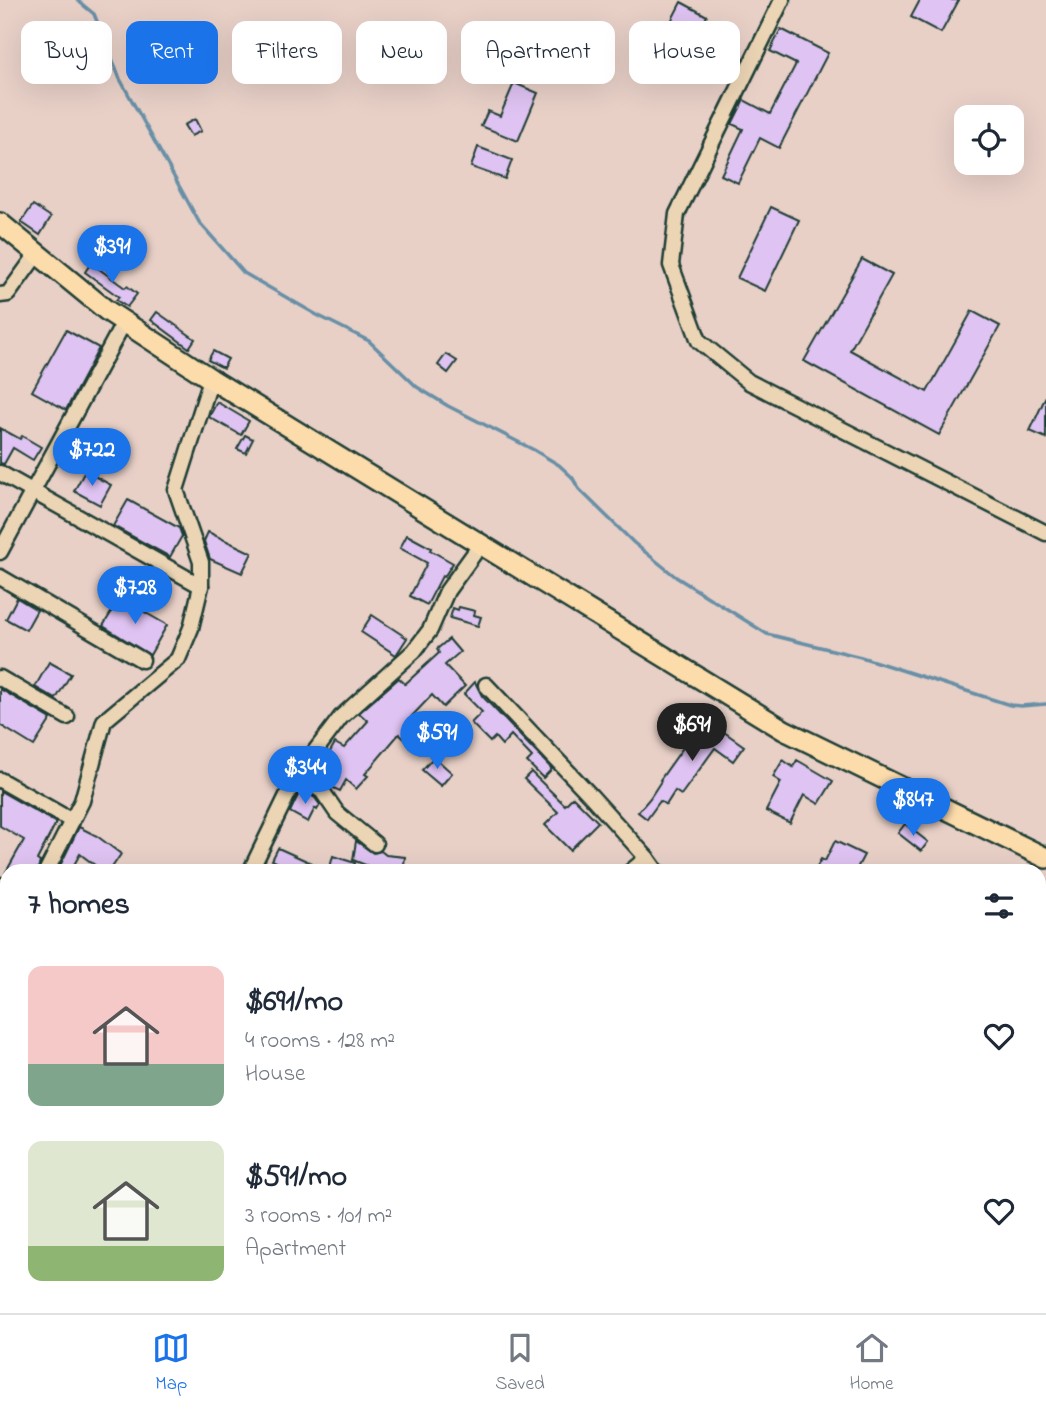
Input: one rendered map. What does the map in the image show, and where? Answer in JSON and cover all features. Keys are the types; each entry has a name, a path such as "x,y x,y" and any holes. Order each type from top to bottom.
{"main road":[{"path":"0,223 106,310 211,379 784,730 1046,858"}],"street":[{"path":"782,0 677,214 671,265 699,341 749,382 1046,533"},
{"path":"0,295 8,294 37,254"},
{"path":"0,552 124,322"},
{"path":"50,864 82,801 104,721 178,659 191,628 201,586 201,562 176,490 211,379"},
{"path":"0,472 201,586"},
{"path":"254,864 297,775 341,717 414,651 430,630 447,591 481,544"},
{"path":"0,577 142,660"},
{"path":"0,678 67,717"},
{"path":"486,685 651,864"},
{"path":"297,775 322,791 337,813 375,844"},
{"path":"0,780 72,821"},
{"path":"640,864 647,858"}],"building":[{"path":"920,0 959,0 941,33 911,17"},
{"path":"681,2 707,16 704,21 671,21"},
{"path":"781,29 828,53 779,148 760,138 738,183 721,175 743,129 732,124 744,100 770,114 796,64 770,51"},
{"path":"514,84 538,93 518,141 481,126 488,111 500,116"},
{"path":"195,119 201,131 191,136 184,125"},
{"path":"478,147 512,160 505,179 471,167"},
{"path":"33,205 51,217 40,235 21,222"},
{"path":"771,207 799,220 765,291 737,278"},
{"path":"862,259 892,275 850,350 927,392 972,311 1000,326 939,435 804,361"},
{"path":"91,263 137,294 127,307 116,300 119,297 85,272"},
{"path":"157,312 195,339 189,348 151,320"},
{"path":"66,330 99,348 66,410 32,391"},
{"path":"213,351 228,359 223,368 208,360"},
{"path":"446,354 457,361 448,373 438,365"},
{"path":"1046,396 1046,438 1030,431"},
{"path":"217,402 249,421 241,435 209,417"},
{"path":"0,428 41,447 33,460 13,448 4,464 0,463"},
{"path":"245,435 253,439 246,453 237,449"},
{"path":"85,471 111,485 100,505 74,491"},
{"path":"128,500 179,528 182,536 170,557 113,526"},
{"path":"208,532 252,553 242,573 210,559 204,541"},
{"path":"407,535 453,563 444,577 442,576 427,605 410,596 427,563 400,548"},
{"path":"17,598 37,610 26,630 6,619"},
{"path":"120,598 167,625 150,655 103,626"},
{"path":"459,607 475,611 474,615 481,617 478,626 450,618 453,608 458,610"},
{"path":"372,615 407,638 396,655 361,632"},
{"path":"449,639 460,652 445,665 465,686 443,707 432,695 412,716 435,737 420,753 399,734 365,774 368,776 356,789 346,780 340,791 316,776 335,743 344,748 368,721 359,713 399,678 405,684 439,653 437,649"},
{"path":"49,662 71,674 56,699 35,687"},
{"path":"475,682 482,696 552,769 543,778 527,762 532,757 511,735 502,745 495,737 490,742 471,723 482,712 464,694"},
{"path":"0,689 51,719 34,746 0,725"},
{"path":"704,718 744,746 733,761 715,748 681,795 675,791 666,805 660,801 647,819 638,812"},
{"path":"434,757 452,773 441,786 422,770"},
{"path":"783,760 793,767 797,760 833,781 819,804 804,795 790,823 766,811 781,782 773,777"},
{"path":"531,772 565,805 573,797 598,822 570,850 545,825 558,812 524,779"},
{"path":"301,789 315,798 320,805 317,810 315,808 308,822 290,812"},
{"path":"0,791 56,823 37,860 39,864 10,864 24,840 0,826"},
{"path":"905,824 928,842 921,851 898,833"},
{"path":"79,827 97,836 121,854 114,864 93,864 80,854 74,864 61,864"},
{"path":"356,841 373,853 381,851 386,855 405,857 404,864 363,864 353,860"},
{"path":"835,841 864,855 859,864 818,864 821,859 825,861"},
{"path":"278,848 313,864 280,864 272,860"},
{"path":"333,856 355,864 331,864"}],"waterway":[{"path":"77,0 94,14 120,79 199,222 244,273 369,341 417,387 448,406 559,465 572,477 579,489 634,543 676,577 767,634 861,657 1010,705 1046,704"}]}
